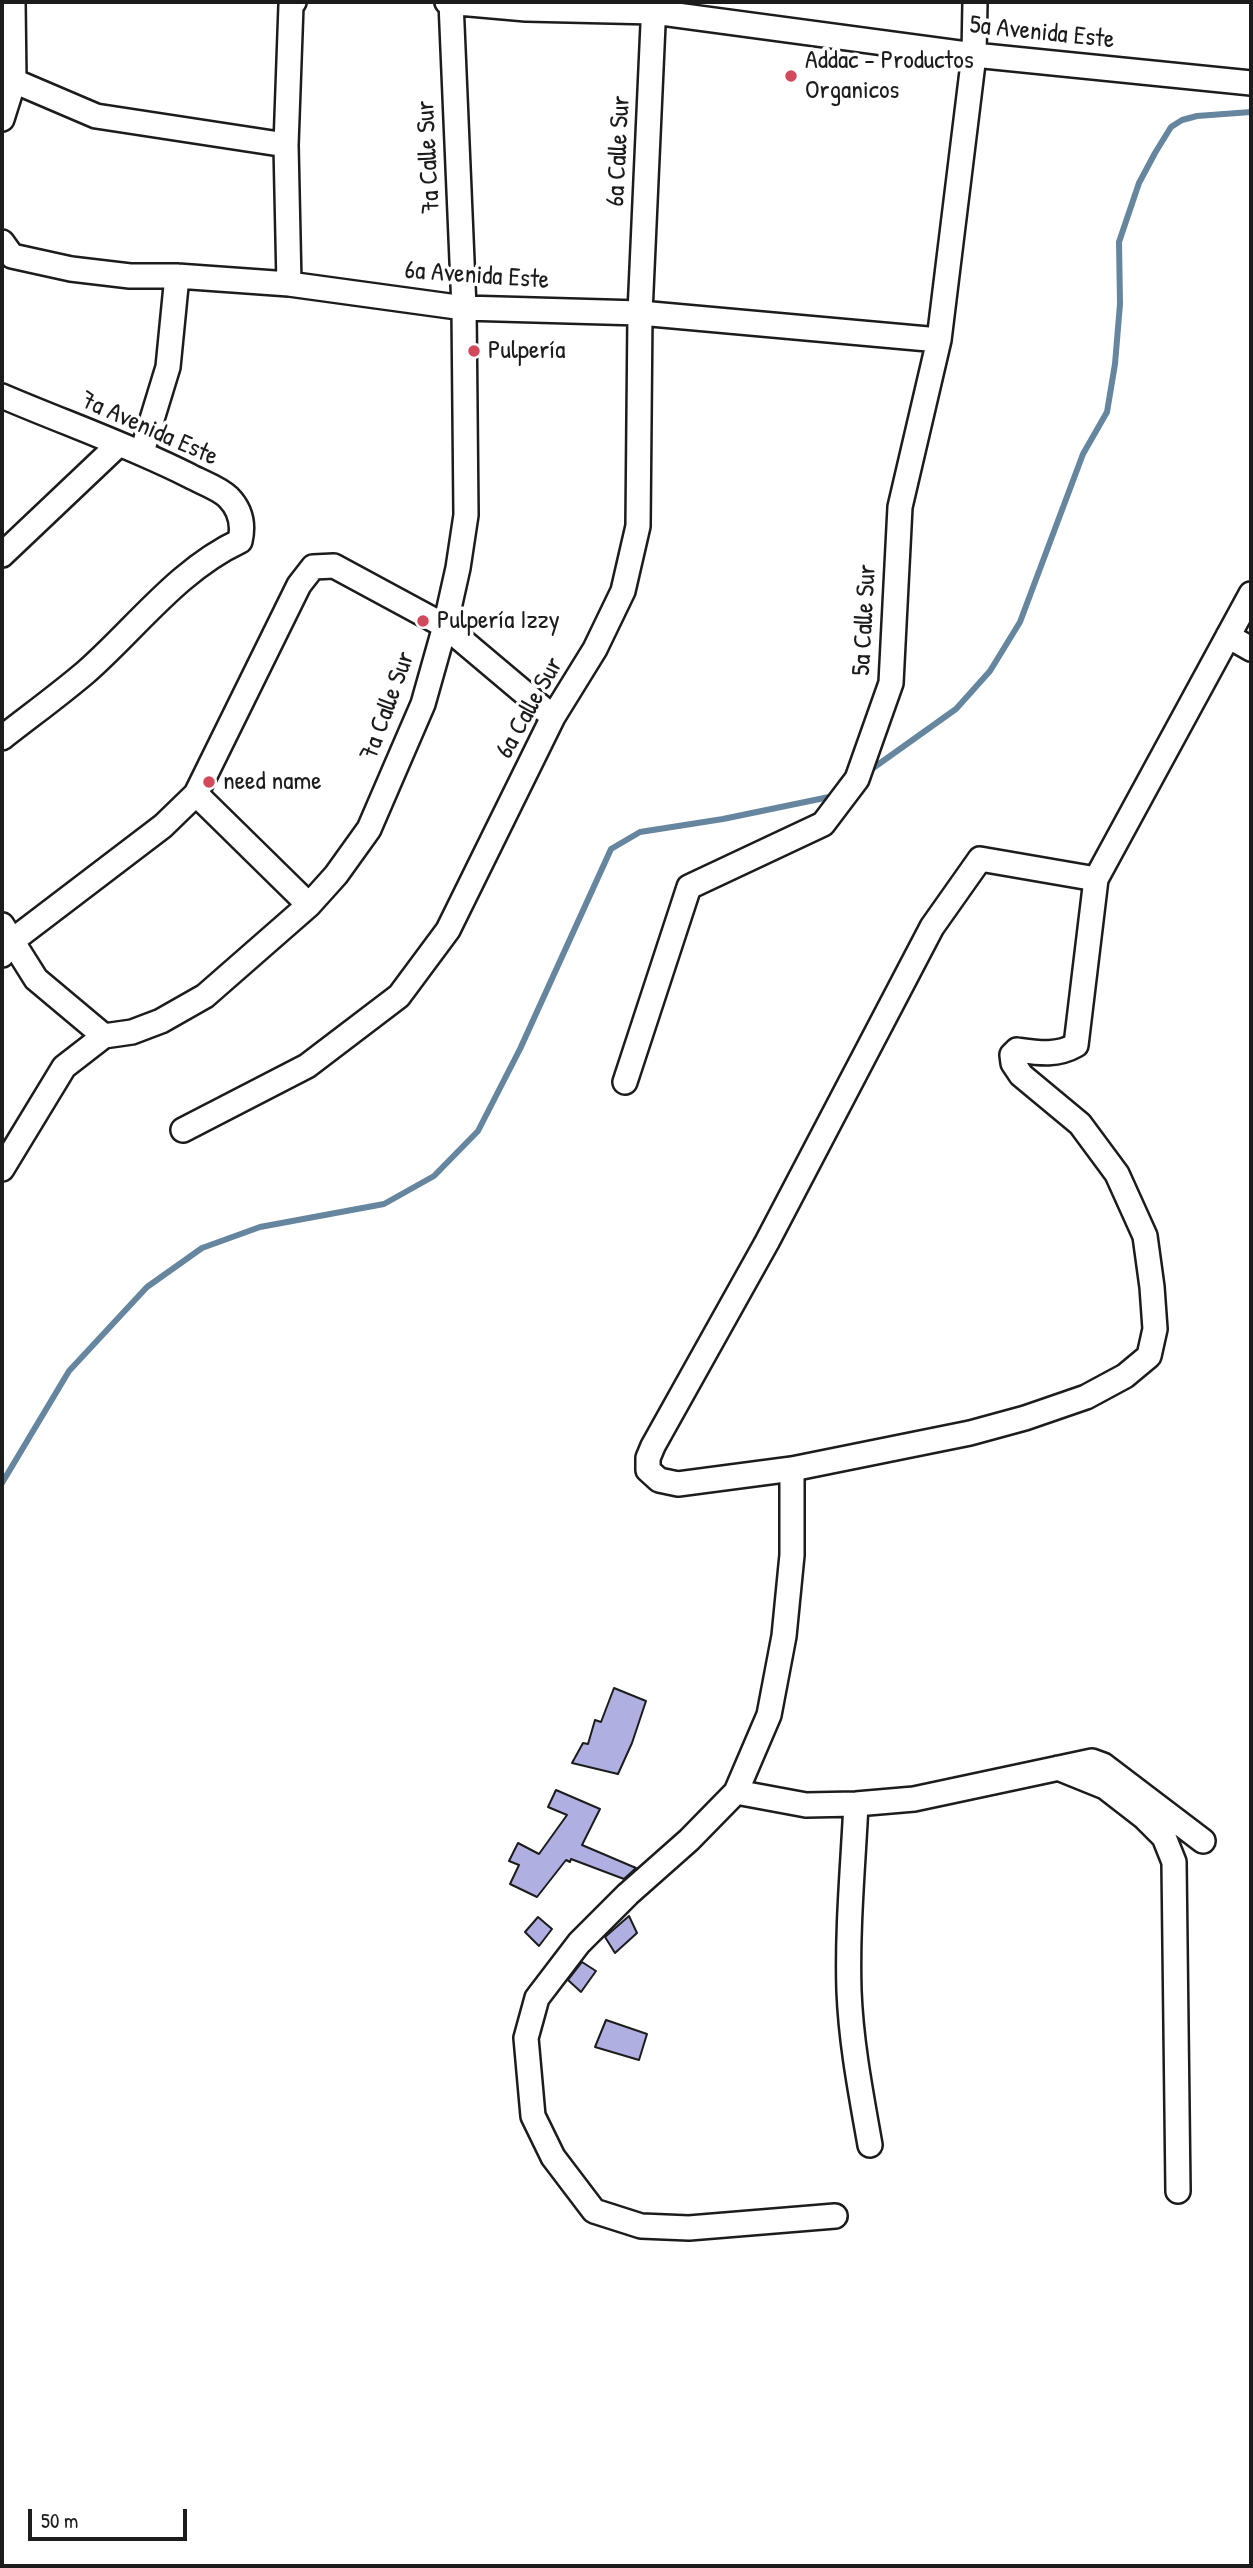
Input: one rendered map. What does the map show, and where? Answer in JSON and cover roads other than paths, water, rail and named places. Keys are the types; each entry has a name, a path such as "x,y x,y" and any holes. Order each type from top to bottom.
{"street":[{"path":"2,119 15,81 13,2"},
{"path":"289,284 286,145 291,5 294,2"},
{"name":"5a Avenida Este","path":"449,2 526,9 654,7 974,55 1251,83"},
{"name":"7a Calle Sur","path":"2,1169 9,1141 64,1067 104,1036 132,1032 151,1025 205,996 309,905 336,875 369,829 423,704 445,626 466,515 464,308 449,2"},
{"name":"5a Calle Sur","path":"625,1082 689,887 823,824 857,779 891,683 900,507 939,340 974,55 975,2"},
{"name":"6a Calle Sur","path":"183,1130 307,1066 399,996 448,930 553,717 594,649 623,591 638,526 639,313 654,7"},
{"path":"15,81 96,116 286,145"},
{"name":"6a Avenida Este","path":"7,249 71,269 130,276 177,276 289,284 464,308 639,313 939,340"},
{"path":"142,452 168,367 177,276"},
{"name":"7a Avenida Este","path":"2,396 118,445 142,452 227,495 239,513 243,528 240,541 224,548 166,593 86,672 2,738"},
{"path":"2,555 118,445"},
{"path":"104,1036 36,979 5,940 163,826 196,794 299,585 313,567 334,566 445,626 553,717"},
{"path":"1096,878 980,859 932,927 766,1242 648,1458 648,1470 659,1480 678,1484 792,1469 970,1433 1086,1397 1125,1376 1149,1356 1154,1329 1145,1236 1117,1174 1080,1124 1021,1075 1013,1063 1012,1055 1017,1050 1045,1054 1064,1052 1076,1045 1096,878 1251,594"},
{"path":"1228,636 1251,649"},
{"path":"196,794 309,905"},
{"path":"792,1469 792,1555 784,1636 769,1715 736,1792 579,1943 537,1998 526,2038 533,2116 553,2157 594,2211 641,2226 688,2228 835,2216"},
{"path":"736,1792 806,1805 914,1799 1084,1761 1104,1765 1203,1840"},
{"path":"1058,1768 1105,1787 1145,1818 1164,1837 1174,1862 1178,2191"},
{"path":"856,1804 849,1924 849,1991 854,2053 870,2145"}],"waterway":[{"path":"869,771 956,709 990,671 1020,622 1083,454 1107,412 1115,364 1120,304 1119,242 1139,183 1155,153 1171,127 1182,120 1197,116 1251,112"},
{"path":"2,1483 69,1371 147,1287 202,1248 260,1227 384,1204 434,1176 478,1131 520,1049 611,849 640,832 723,819 834,796"}],"place":[{"name":"Addac - Productos Organicos","path":"791,76"},
{"name":"Pulpería","path":"474,351"},
{"name":"Pulpería Izzy","path":"423,621"},
{"name":"need name","path":"209,782"}]}
